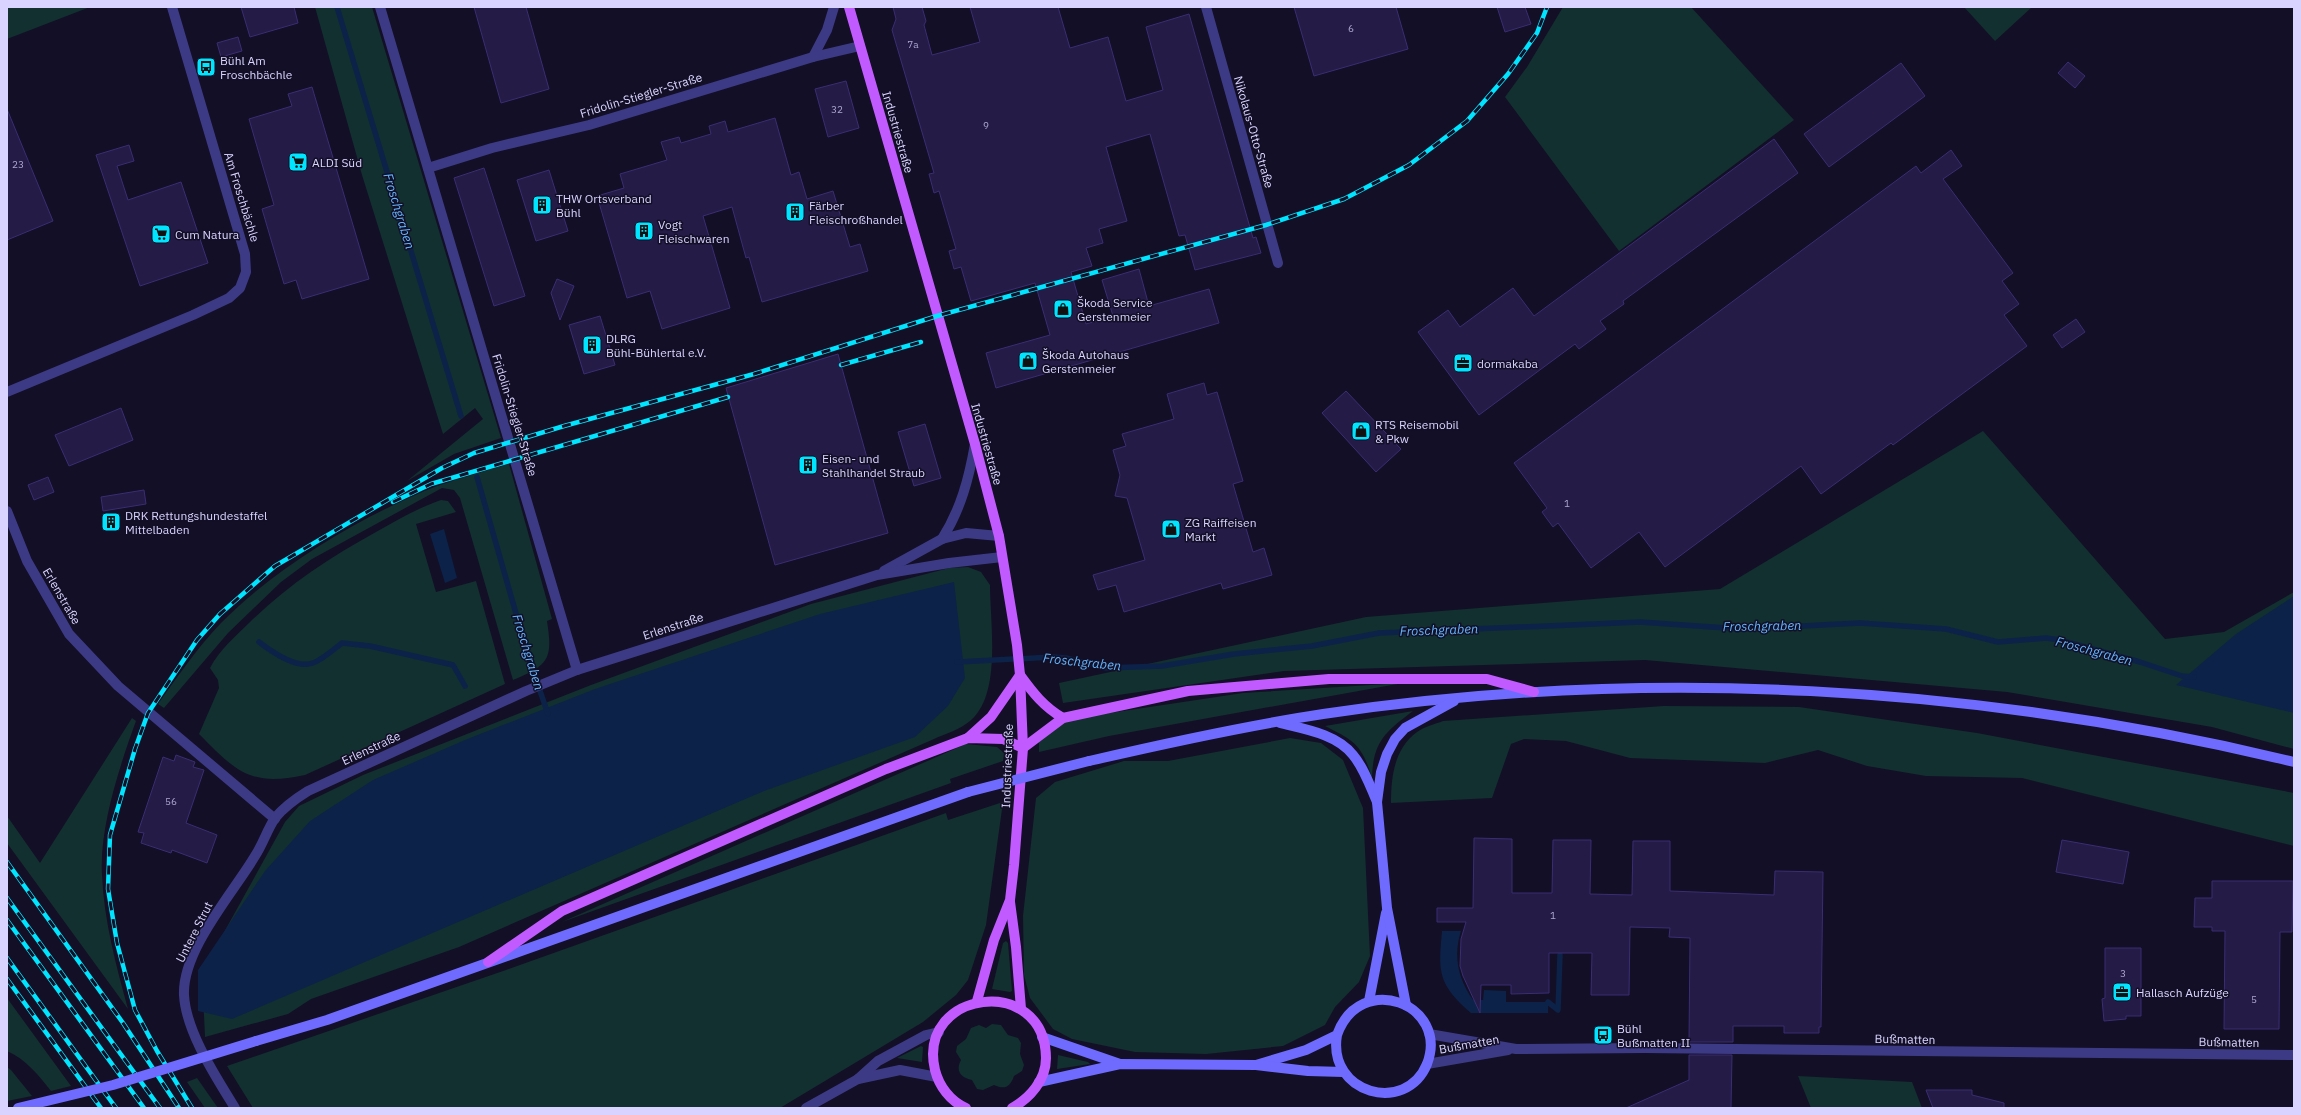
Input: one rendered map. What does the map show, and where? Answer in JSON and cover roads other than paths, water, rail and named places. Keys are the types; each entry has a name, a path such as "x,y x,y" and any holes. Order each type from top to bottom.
{"main road":[{"name":"Industriestraße","path":"849,7 975,444 1002,558 1017,645 1020,675 1023,748 1020,798 1010,900"},
{"path":"488,962 562,912 886,769 968,738 991,717 1020,675 1037,698 1047,708 1063,718"},
{"path":"968,738 1003,739 1023,748 1063,718 1188,691 1329,679 1487,679 1534,692"},
{"path":"18,1108 113,1085 327,1020 968,792 1089,761 1214,733 1276,722 1391,705 1534,692 1651,687 1789,689 1937,700 2041,713 2160,733 2294,762"},
{"path":"1406,1005 1387,908 1376,802 1383,762 1395,739 1405,728 1458,699"},
{"path":"1276,722 1325,735 1348,750 1360,765 1376,802"},
{"path":"977,1001 994,940 1010,900"},
{"path":"1010,900 1016,947 1021,1010"},
{"path":"1370,1001 1387,908"},
{"path":"1384,999 1406,1005 1423,1020 1429,1034 1430,1044 1427,1064 1416,1080 1409,1086 1387,1094 1374,1093 1358,1087 1343,1072 1336,1054 1337,1035 1340,1026 1352,1010 1370,1001 1384,999"},
{"path":"966,1108 952,1104 936,1077 933,1062 934,1046 939,1032 956,1011 977,1001 1000,1001 1021,1010 1037,1026 1042,1037 1046,1060 1039,1082 1032,1094 1012,1108"},
{"path":"1256,1065 1306,1050 1337,1035"},
{"path":"1042,1037 1120,1064"},
{"path":"1039,1082 1120,1064 1256,1065 1308,1071 1343,1072"}],"street":[{"name":"Am Froschbächle","path":"7,392 193,315 228,298 240,288 246,272 245,254 172,7"},
{"name":"Fridolin-Stiegler-Straße","path":"380,7 578,670"},
{"path":"813,57 827,30 834,7"},
{"name":"Nikolaus-Otto-Straße","path":"1206,7 1278,263"},
{"name":"Fridolin-Stiegler-Straße","path":"428,168 492,148 590,125 813,57 860,46"},
{"name":"Erlenstraße","path":"942,538 954,520 962,502 970,474 975,444"},
{"name":"Erlenstraße","path":"7,511 27,562 68,634 124,691 275,819 291,802 308,791 526,691 578,670 877,575 949,563 1002,558"},
{"name":"Erlenstraße","path":"877,575 942,538 966,533 998,536"},
{"name":"Untere Strut","path":"235,1108 192,1028 184,994 189,964 216,913 255,856 275,819"},
{"path":"806,1108 858,1079 878,1061 926,1035 939,1032"},
{"name":"Bußmatten","path":"1429,1034 1516,1049"},
{"name":"Bußmatten","path":"1427,1064 1516,1049 1645,1048 2294,1055"},
{"path":"858,1079 900,1070 936,1077"}],"water":[{"path":"444,529 457,578 445,583 430,534"},
{"path":"954,582 965,678 948,706 915,737 764,791 232,1019 198,1011 198,970 265,871 310,821 373,780 465,740 595,689 820,614"},
{"path":"2294,596 2294,713 2176,685 2236,634"},
{"path":"1442,931 1461,931 1457,949 1458,967 1464,984 1473,1000 1483,1000 1484,990 1506,991 1506,1002 1548,1002 1548,1013 1471,1013 1452,994 1443,977 1440,957"}],"waterway":[{"name":"Froschgraben","path":"337,7 461,416"},
{"name":"Froschgraben","path":"477,477 529,659 548,714"},
{"name":"Froschgraben","path":"957,662 1053,657 1066,658 1106,668 1162,666 1234,654 1312,646 1379,633 1640,622 1741,629 1860,623 1946,629 1998,642 2046,638 2060,640 2140,662 2182,676 2194,677"},
{"path":"259,642 292,662 300,664 313,663 321,659 342,643 370,646 453,665 465,686"},
{"path":"1548,1002 1558,1010 1560,955"}],"railway":[{"path":"192,1108 157,1051 135,1010 117,943 108,889 110,835 135,749 148,713 197,640 220,614 275,566 442,468 474,453 564,426 754,374 937,316 1266,225 1344,199 1409,165 1467,121 1508,74 1537,33 1547,7"},
{"path":"841,365 921,342"},
{"path":"393,502 431,484 728,397"},
{"path":"7,862 123,1023 179,1108"},
{"path":"7,898 160,1108"},
{"path":"7,920 144,1108"},
{"path":"7,958 116,1108"},
{"path":"7,979 101,1108"}],"place":[{"name":"Bühl Am Froschbächle","path":"206,67"},
{"name":"ALDI Süd","path":"298,162"},
{"name":"THW Ortsverband Bühl","path":"542,205"},
{"name":"Färber Fleischroßhandel","path":"795,212"},
{"name":"Vogt Fleischwaren","path":"644,231"},
{"name":"Cum Natura","path":"161,234"},
{"name":"Škoda Service Gerstenmeier","path":"1063,309"},
{"name":"DLRG Bühl-Bühlertal e.V.","path":"592,345"},
{"name":"Škoda Autohaus Gerstenmeier","path":"1028,361"},
{"name":"dormakaba","path":"1463,363"},
{"name":"RTS Reisemobil & Pkw","path":"1361,431"},
{"name":"Eisen- und Stahlhandel Straub","path":"808,465"},
{"name":"DRK Rettungshundestaffel Mittelbaden","path":"111,522"},
{"name":"ZG Raiffeisen Markt","path":"1171,529"},
{"name":"Hallasch Aufzüge","path":"2122,992"},
{"name":"Bühl Bußmatten II","path":"1603,1035"}]}
